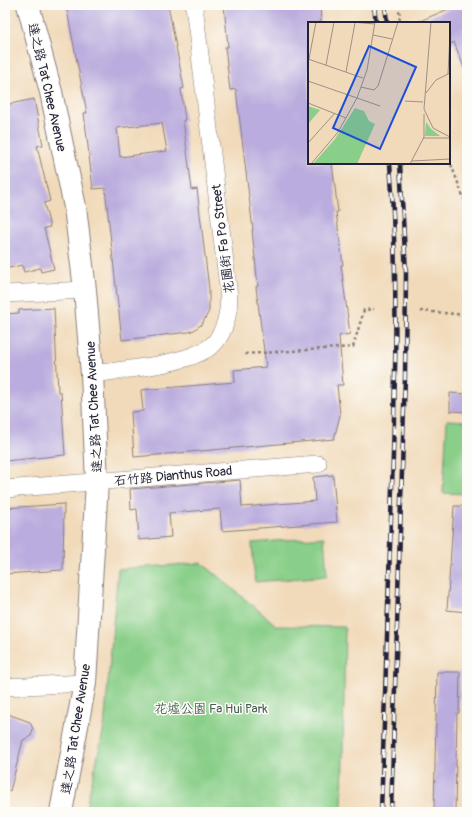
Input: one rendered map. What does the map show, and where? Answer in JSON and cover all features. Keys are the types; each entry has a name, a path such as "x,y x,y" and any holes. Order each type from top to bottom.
{"main road":[{"name":"達之路 Tat Chee Avenue","path":"28,5 51,92 75,207 85,290 92,374 96,482 85,683 61,812"}],"street":[{"name":"花圃街 Fa Po Street","path":"92,374 178,361 194,356 205,351 217,341 228,316 228,287 194,5"},
{"path":"5,294 85,290"},
{"name":"石竹路 Dianthus Road","path":"5,489 318,464"},
{"path":"5,687 85,683"}],"path":[{"path":"399,5 400,22"},
{"path":"450,162 467,206"},
{"path":"245,354 353,347 364,310 374,309"},
{"path":"420,311 467,315"}],"green space":[{"path":"447,420 467,421 467,494 443,493"},
{"path":"324,537 327,576 255,582 252,543"},
{"name":"花墟公園 Fa Hui Park","path":"202,563 277,626 345,627 342,812 85,812 104,728 118,569"}],"building":[{"path":"66,5 168,5 184,88 181,89 185,120 183,120 192,190 197,189 209,289 209,311 202,324 194,330 189,332 122,340 105,188 93,189 84,113 87,113","holes":["162,123 167,151 120,157 117,128"]},
{"path":"224,5 320,5 321,22 308,22 308,164 332,164 338,212 336,212 343,265 341,265 350,334 339,336 343,385 337,385 340,415 334,439 134,457 131,412 143,411 141,390 235,382 234,370 266,367 256,287 258,286 253,230 236,89 230,90 225,47 228,47"},
{"path":"458,5 467,5 467,73 454,42 450,44 450,22 417,22"},
{"path":"34,99 43,145 37,146 50,201 44,203 50,227 44,228 54,269 41,272 40,268 24,272 22,265 5,269 5,105"},
{"path":"54,308 58,392 61,392 65,455 5,461 5,314 19,313 19,310"},
{"path":"450,393 467,394 467,412 450,411"},
{"path":"333,475 337,522 222,531 220,509 169,513 171,537 139,540 137,509 131,510 130,489 240,480 242,507 315,501 313,477"},
{"path":"64,504 63,570 5,574 5,508"},
{"path":"454,506 467,506 467,612 447,610"},
{"path":"437,672 460,672 459,713 457,713 455,812 434,812"},
{"path":"5,713 30,722 33,729 31,736 23,740 10,791 5,790"}],"railway":[{"path":"374,5 376,22"},
{"path":"385,5 387,22"},
{"path":"381,812 395,385 395,252 390,164"},
{"path":"391,812 405,377 406,273 400,164"}]}
